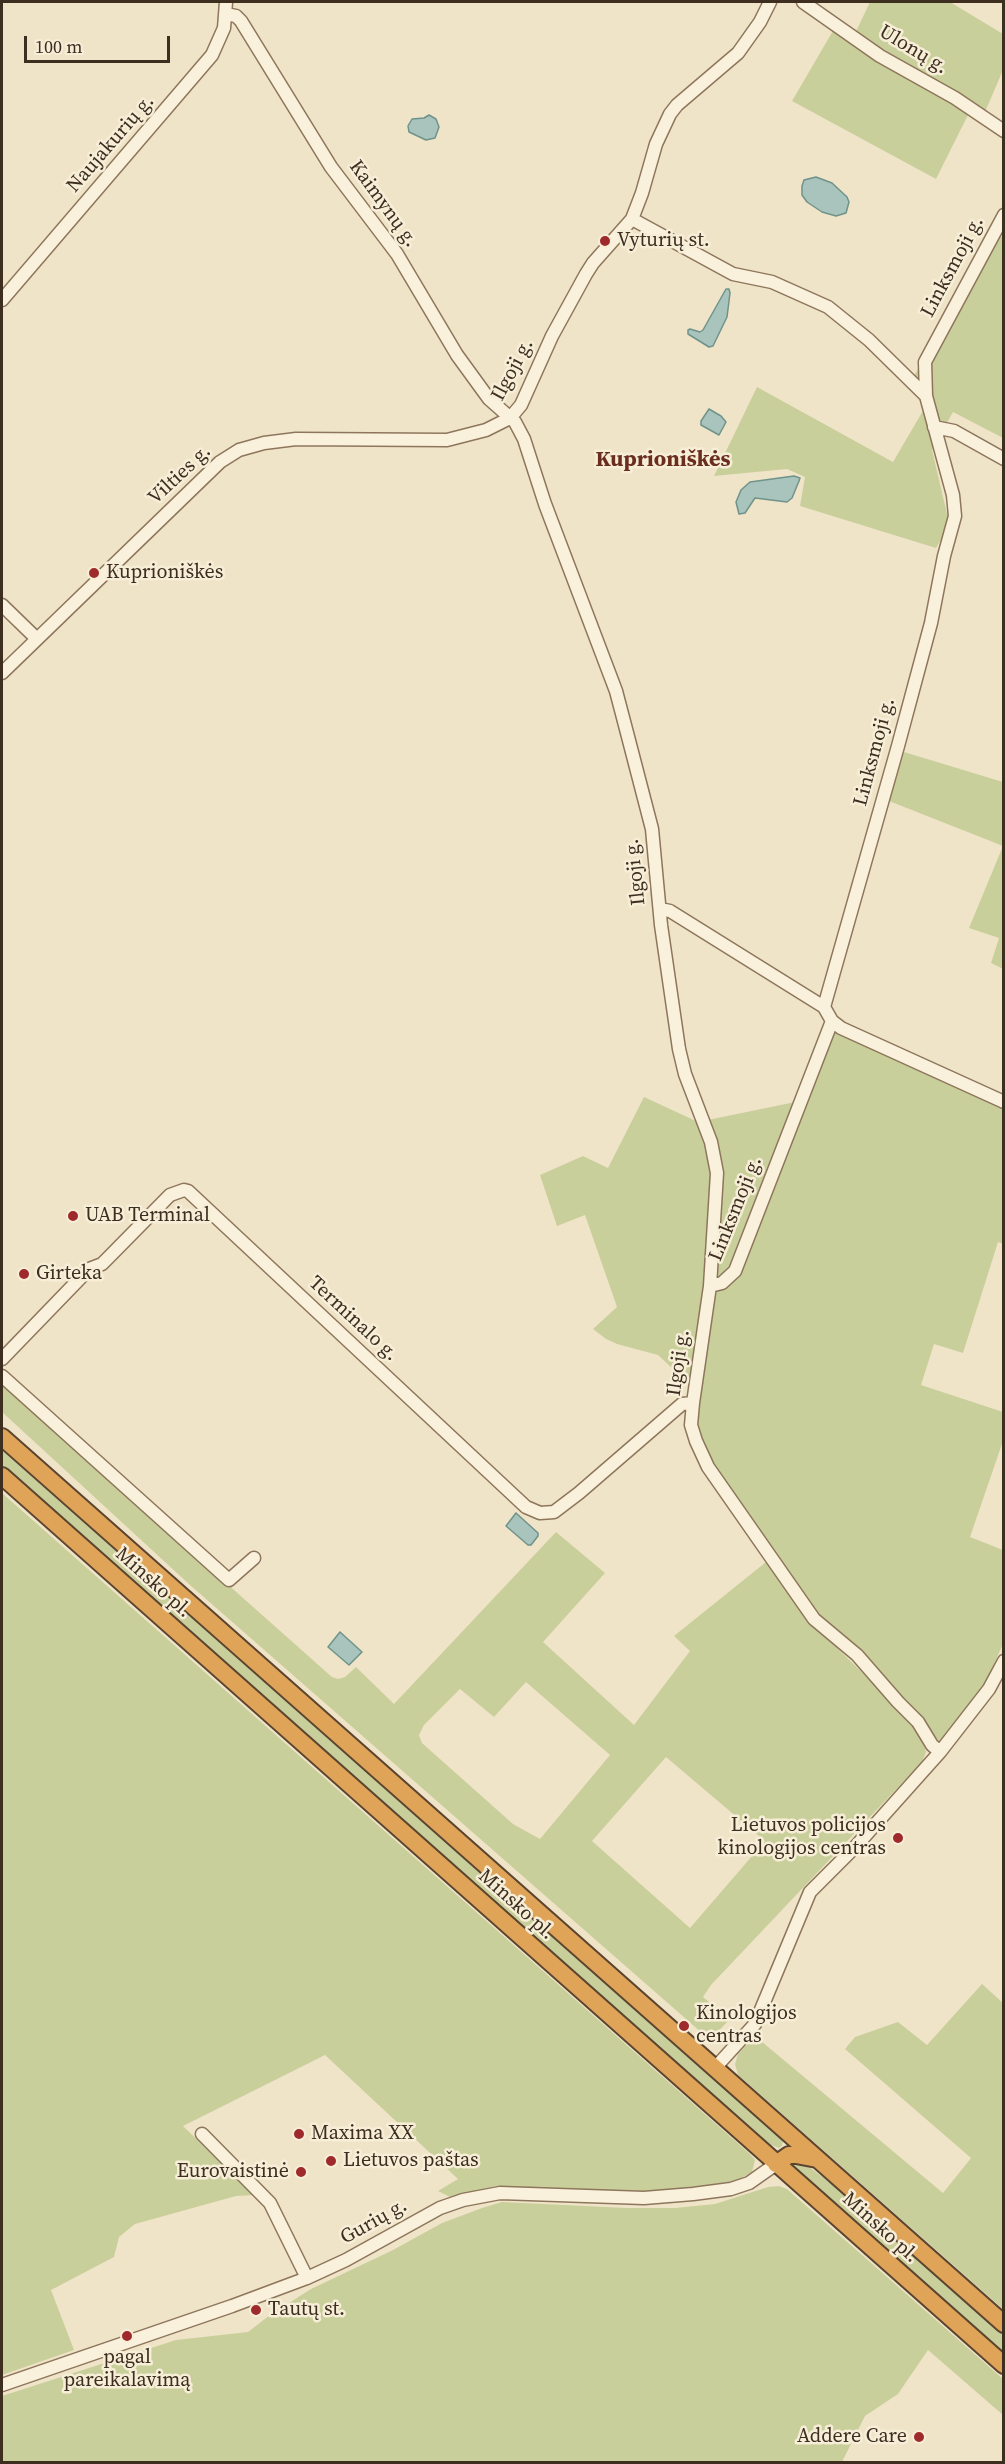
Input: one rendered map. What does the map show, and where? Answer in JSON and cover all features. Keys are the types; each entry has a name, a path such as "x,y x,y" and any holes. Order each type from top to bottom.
{"highway":[{"name":"Minsko pl.","path":"2,1437 1004,2324"},
{"name":"Minsko pl.","path":"2,1476 1004,2365"},
{"path":"776,2164 789,2155 818,2160"}],"street":[{"name":"Ilgoji g.","path":"771,2 738,53 677,105 670,114 656,144 632,219 586,274 552,336 521,405 510,418 515,422 524,439 545,504 616,691 652,829 660,909 679,1048 685,1074 711,1142 717,1173 710,1286 693,1403 692,1425 696,1441 708,1467 814,1619 857,1655 918,1722 932,1745 940,1752"},
{"name":"Ulonų g.","path":"803,2 880,56 955,98 1004,130"},
{"name":"Naujakurių g.","path":"2,300 212,55 224,28 226,8"},
{"name":"Kaimynų g.","path":"226,8 241,21 331,167 397,254 457,356 489,399 510,418"},
{"name":"Linksmoji g.","path":"824,1007 931,623 944,556 955,516 953,495 926,396 925,362 1004,215"},
{"path":"632,219 733,274 772,282 828,308 869,340 926,396"},
{"path":"894,365 906,368 925,362"},
{"name":"Vilties g.","path":"2,673 220,462 239,450 264,442 296,439 447,440 486,430 510,418"},
{"path":"934,427 954,431 1004,459"},
{"path":"2,605 36,638"},
{"path":"660,909 670,911 824,1007 832,1021 841,1028 1004,1102"},
{"name":"Linksmoji g.","path":"710,1286 722,1283 735,1271 832,1021"},
{"name":"Terminalo g.","path":"2,1359 89,1269 102,1264 170,1195 184,1190 188,1191 526,1507 540,1513 554,1512 682,1404 693,1403"},
{"path":"2,1376 229,1580 254,1558"},
{"path":"714,2068 754,2024 810,1892 856,1846 940,1752 989,1689 1004,1661"},
{"path":"202,2134 270,2203 307,2278"},
{"name":"Gurių g.","path":"2,2385 307,2278 346,2260 440,2208 481,2196 531,2193 644,2198 693,2194 731,2189 749,2183 776,2164"}],"green space":[{"path":"870,2 950,2 1003,34 1003,70 985,112 973,105 936,179 792,101 834,29 852,40"},
{"path":"999,235 1003,238 1003,438 953,412 932,450 948,518 947,529 936,548 800,506 805,477 787,469 714,476 757,387 893,462 931,397 913,377 965,298"},
{"path":"904,752 1003,782 1003,846 889,801"},
{"path":"1003,846 1003,969 991,963 999,938 969,928"},
{"path":"835,1030 1003,1107 1003,1244 998,1242 963,1353 934,1344 921,1385 1003,1412 1003,1441 970,1537 1003,1550 1003,1644 985,1684 941,1743 919,1717 821,1620 802,1597 710,1457 700,1436 690,1385 658,1355 617,1344 593,1329 617,1307 585,1215 557,1226 540,1175 583,1156 608,1168 644,1097 698,1122 805,1100"},
{"path":"2,1384 332,1677 338,1679 345,1677 356,1667 394,1704 556,1532 605,1573 543,1642 634,1725 690,1651 674,1636 766,1562 821,1632 896,1706 922,1737 926,1752 922,1762 711,1985 703,1997 730,2019 710,2040 190,1585 2,1412","holes":["526,1682 610,1755 540,1839 513,1824 422,1743 419,1735 424,1725 460,1689 494,1717","666,1757 765,1841 690,1928 592,1841"]},
{"path":"2,1446 783,2139 782,2146 779,2148 771,2145 732,2111 711,2099 2,1467"},
{"path":"2,1493 750,2154 755,2160 752,2172 736,2181 670,2190 629,2192 496,2186 450,2197 438,2191 458,2179 325,2055 183,2126 254,2195 236,2196 135,2224 119,2237 114,2257 51,2290 74,2350 2,2375"},
{"path":"982,1984 1003,2003 1003,2309 738,2075 735,2064 738,2054 755,2036 943,2193 971,2158 845,2049 855,2037 898,2022 927,2045"},
{"path":"793,2163 804,2163 860,2206 1003,2332 1003,2356 792,2167"},
{"path":"779,2186 787,2189 1003,2379 1003,2415 928,2350 898,2394 865,2416 842,2462 2,2462 2,2396 176,2340 248,2332 311,2289 393,2250 442,2223 482,2208 502,2202 675,2208 715,2204 768,2187"}],"water":[{"path":"429,115 436,119 439,127 435,138 426,140 409,132 408,126 412,119"},
{"path":"816,177 832,183 847,197 849,202 846,213 836,216 822,212 807,202 802,195 804,180"},
{"path":"726,289 729,289 730,293 727,317 713,346 709,347 688,334 688,330 700,332 703,330"},
{"path":"709,409 726,422 719,435 701,425"},
{"path":"794,476 800,478 792,498 787,502 755,498 745,513 739,514 736,502 741,490 750,482"},
{"path":"516,1513 538,1533 531,1545 528,1545 506,1526"},
{"path":"340,1632 362,1652 349,1665 328,1647"}],"place":[{"name":"Vyturių st.","path":"605,241"},
{"name":"Kuprioniškės","path":"94,573"},
{"name":"UAB Terminal","path":"73,1216"},
{"name":"Girteka","path":"24,1274"},
{"name":"Lietuvos policijos kinologijos centras","path":"898,1838"},
{"name":"Kinologijos centras","path":"684,2026"},
{"name":"Maxima XX","path":"299,2134"},
{"name":"Lietuvos paštas","path":"331,2161"},
{"name":"Eurovaistinė","path":"301,2172"},
{"name":"Tautų st.","path":"256,2310"},
{"name":"pagal pareikalavimą","path":"127,2336"},
{"name":"Addere Care","path":"919,2437"}],"district":[{"name":"Kuprioniškės","path":"663,460"}]}
